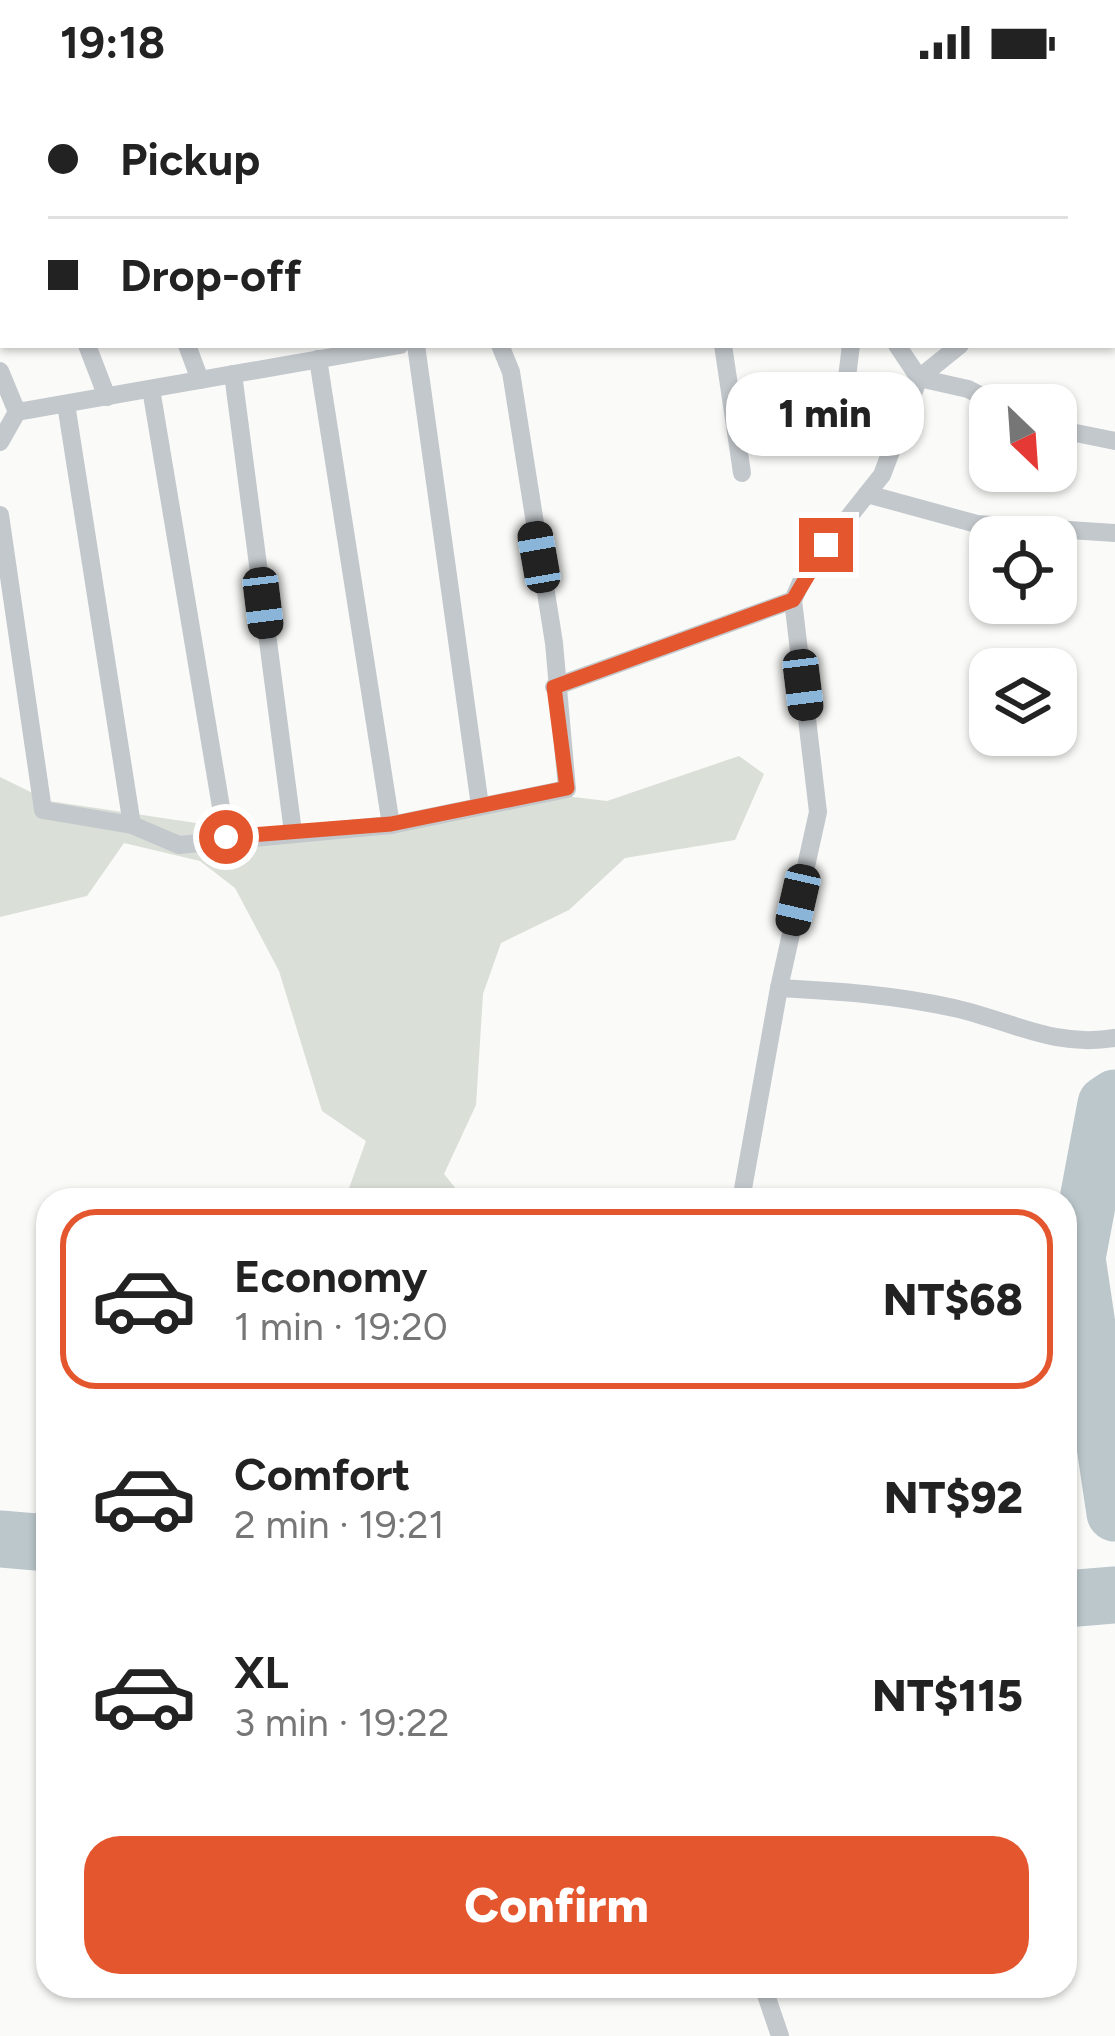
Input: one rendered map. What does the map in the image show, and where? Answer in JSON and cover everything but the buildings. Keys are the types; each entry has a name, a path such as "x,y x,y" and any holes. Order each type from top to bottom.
{"lane":[{"path":"88,348 107,397"},
{"path":"188,348 200,380"},
{"path":"16,412 383,348"},
{"path":"416,348 480,806"},
{"path":"0,515 43,810 132,825 179,845 391,824 567,788 554,687 554,644 511,372 501,348"},
{"path":"722,348 742,473"},
{"path":"844,401 851,348"},
{"path":"899,348 919,378 969,390"},
{"path":"743,1188 778,988 818,812 793,600 806,571 882,475 919,378 956,348"},
{"path":"319,359 391,824"},
{"path":"0,371 16,412 0,442"},
{"path":"233,374 292,832"},
{"path":"151,388 226,837"},
{"path":"66,404 132,825"},
{"path":"1077,433 1115,441"},
{"path":"867,494 977,524 1115,533"},
{"path":"554,687 793,600"},
{"path":"778,988 888,995 960,1009 1074,1044 1115,1038"},
{"path":"768,1998 780,2036"}],"shaded area":[{"path":"739,756 764,774 735,840 625,858 569,910 501,943 483,994 476,1105 444,1174 455,1188 349,1188 366,1141 322,1111 279,971 235,888 200,861 124,843 87,896 0,917 0,777 49,801 297,838 522,791 607,801"}],"waterway":[{"path":"1115,1098 1106,1104 1077,1258 1115,1513"},
{"path":"0,1539 36,1542"},
{"path":"1077,1598 1115,1595"}],"route":[{"path":"226,837 391,824 567,788 554,687 793,600 806,571 826,545"}]}
